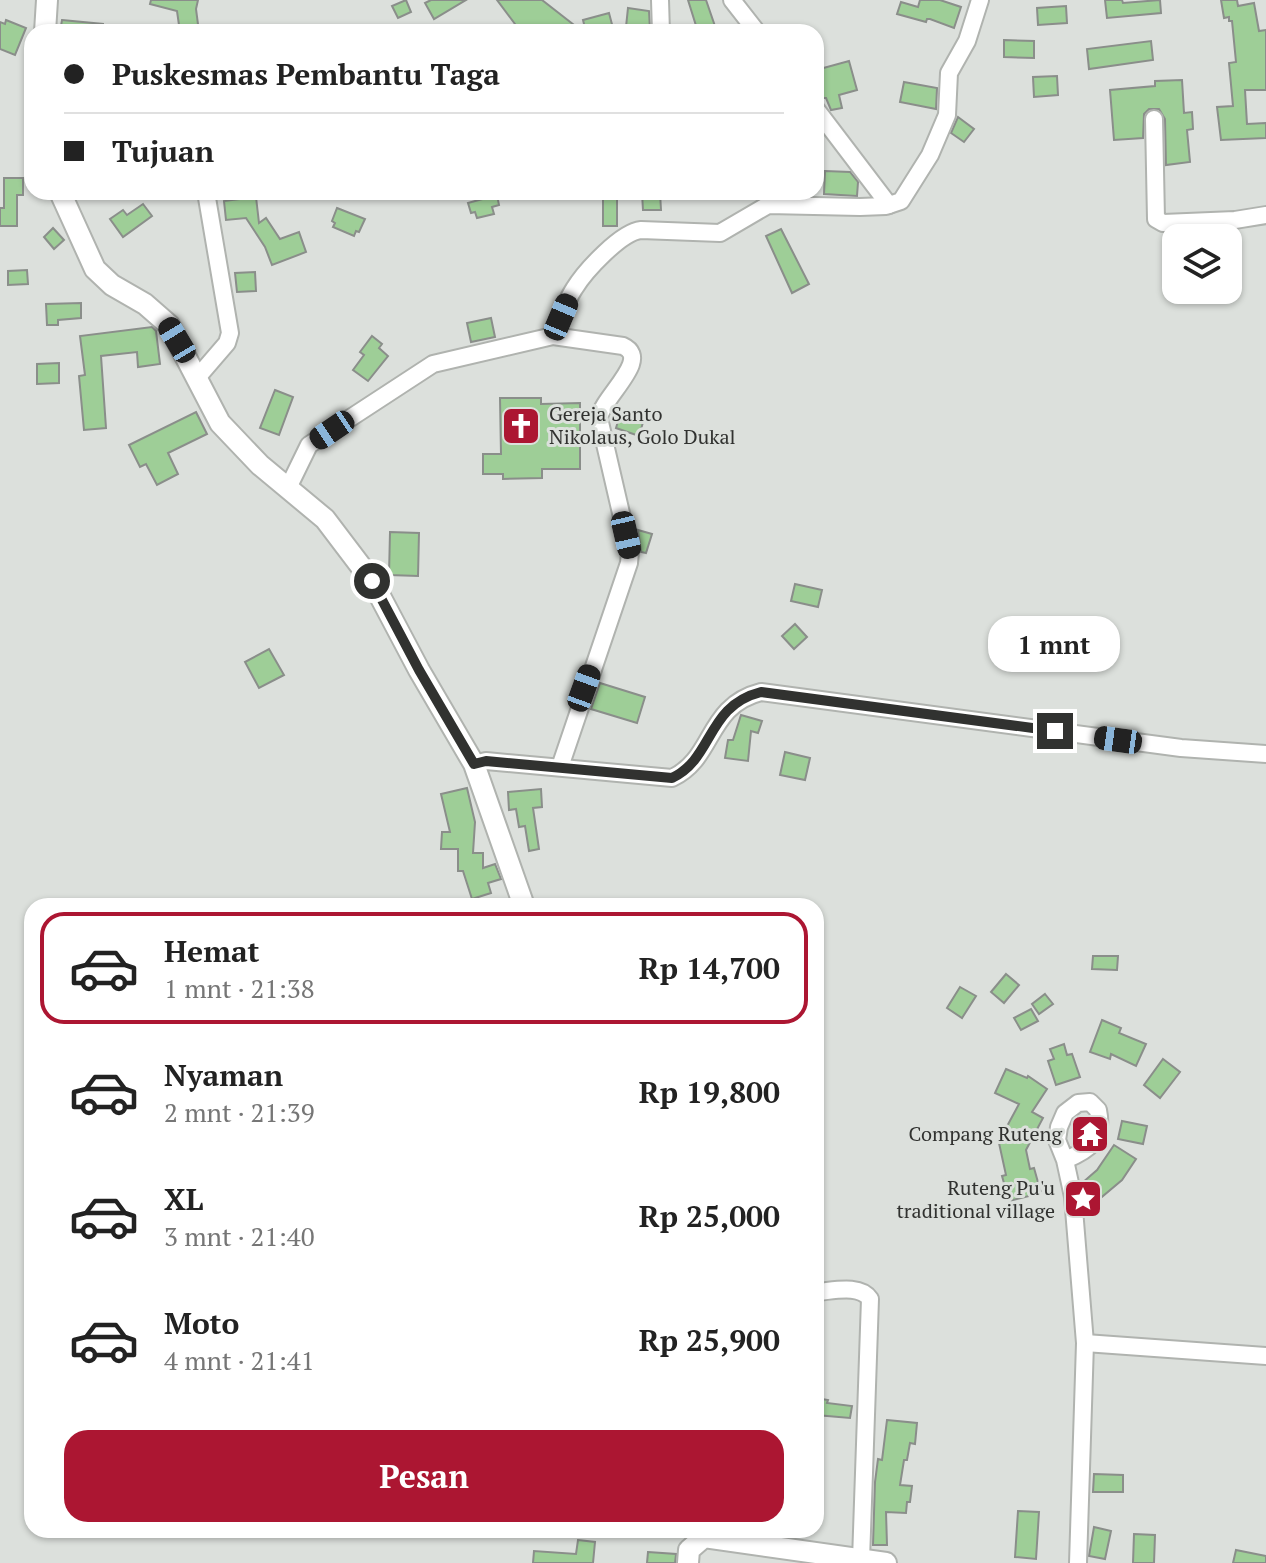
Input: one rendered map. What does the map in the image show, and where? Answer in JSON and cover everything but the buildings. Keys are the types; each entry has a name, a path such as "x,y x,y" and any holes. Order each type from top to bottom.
{"street":[{"path":"46,24 47,0"},
{"path":"660,0 661,24"},
{"path":"732,0 751,24"},
{"path":"553,336 577,284 630,232 720,233 764,207 781,203 860,207 896,204 904,198 930,155 947,115 949,73 967,41 980,0"},
{"path":"1154,119 1155,215 1159,222 1235,220 1266,215"},
{"path":"824,120 889,205"},
{"path":"64,200 95,269 112,285 145,304 169,325 220,423 236,443 325,519 372,581 474,764 521,898"},
{"path":"196,379 227,343 230,333 207,200"},
{"path":"288,488 309,445 422,369 442,361 553,336 628,348 634,356 631,368 604,403 599,418 630,552 629,563 560,767"},
{"path":"474,764 486,761 672,778 687,769 729,707 746,696 761,692 1181,748 1266,754"},
{"path":"1065,1160 1073,1197 1085,1343 1078,1563"},
{"path":"728,1538 870,1562 870,1299 859,1290 824,1292"},
{"path":"1085,1343 1266,1356"},
{"path":"688,1563 689,1550 699,1538"}],"place":[{"name":"Gereja Santo Nikolaus, Golo Dukal","path":"521,426"},
{"name":"Compang Ruteng","path":"1090,1134"},
{"name":"Ruteng Pu'u traditional village","path":"1083,1199"}],"route":[{"path":"372,581 474,764 486,761 672,778 687,769 729,707 746,696 761,692 1055,731"}]}
